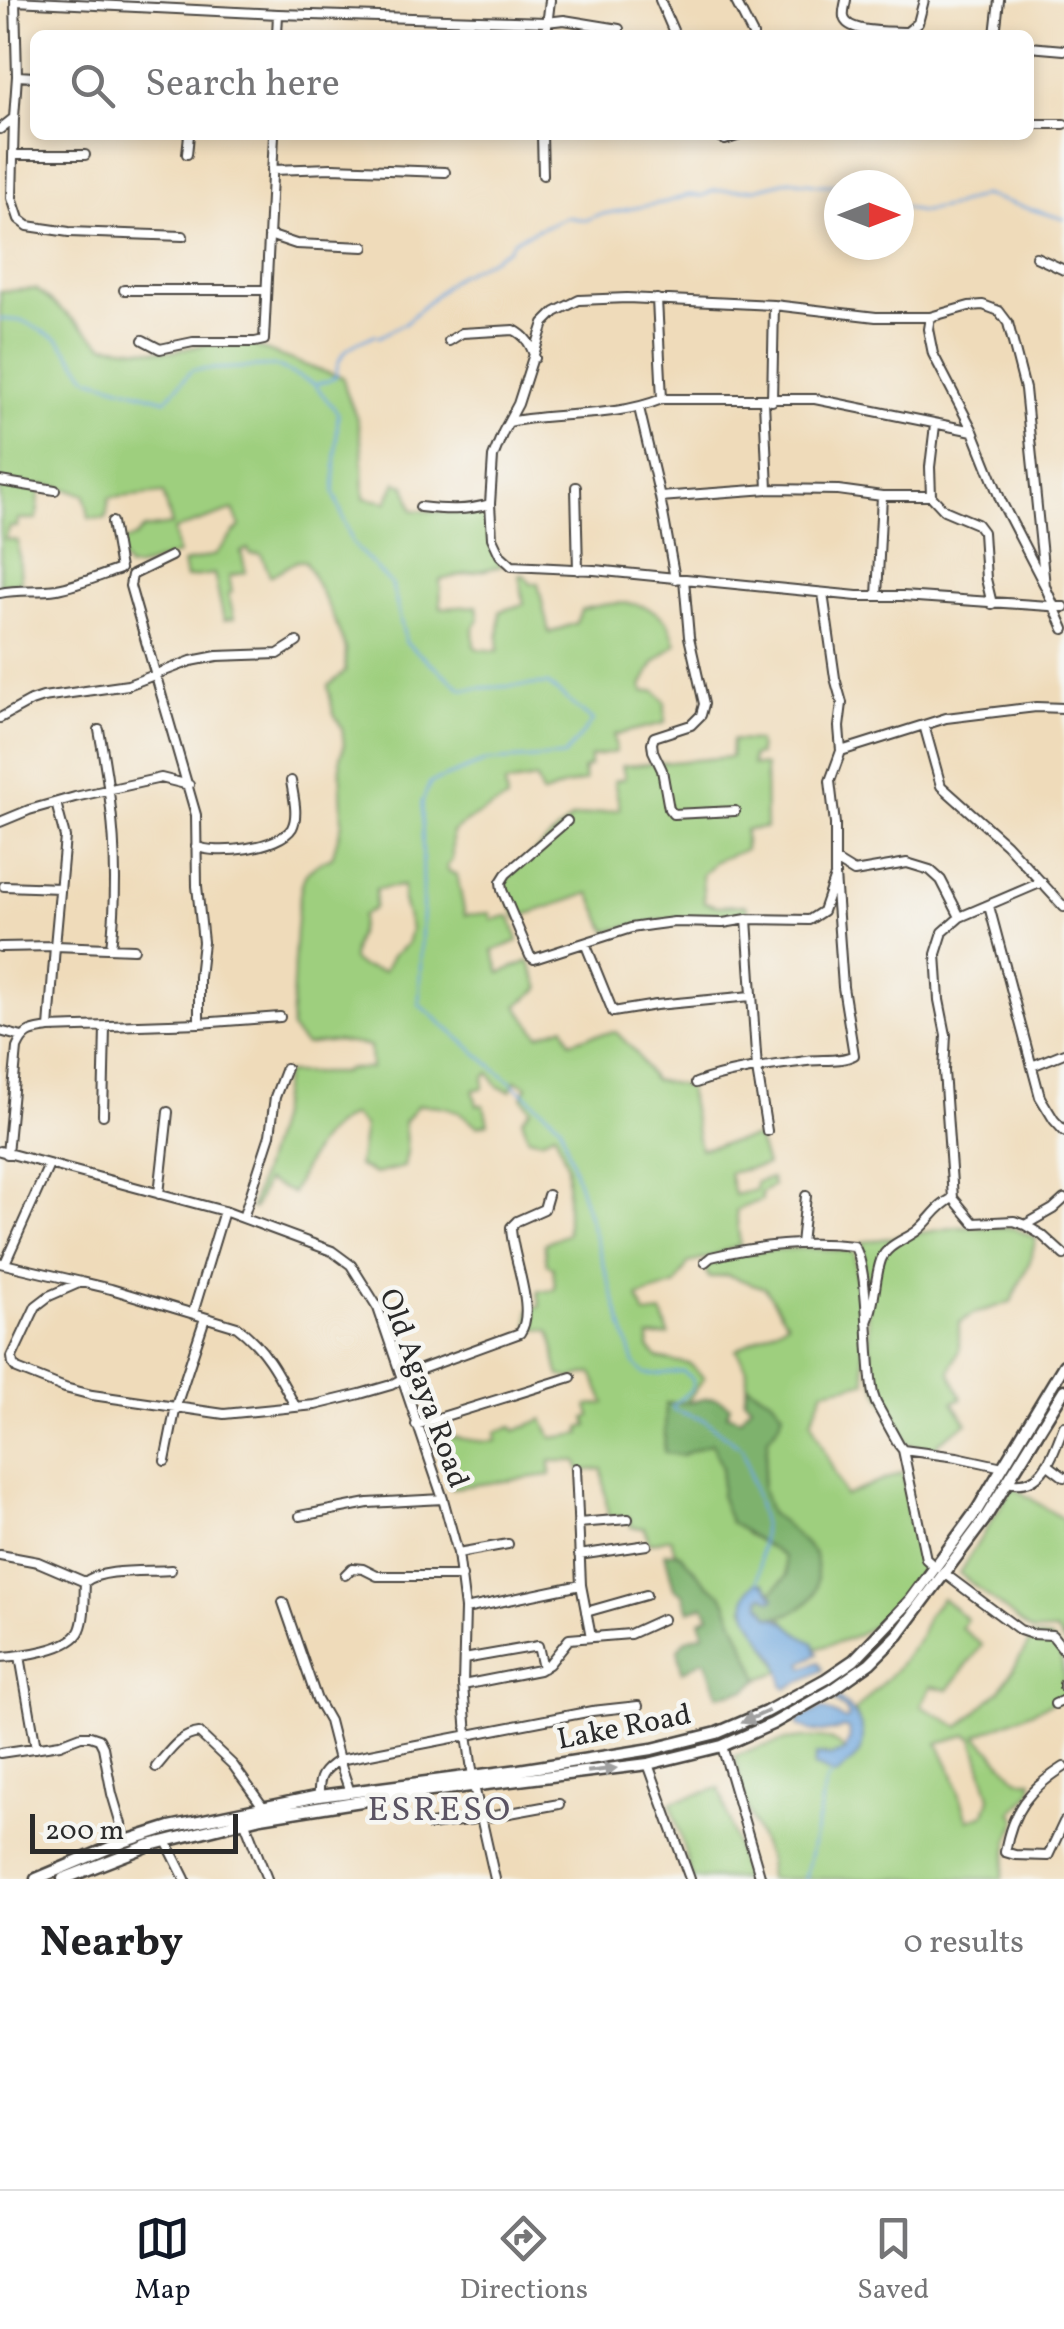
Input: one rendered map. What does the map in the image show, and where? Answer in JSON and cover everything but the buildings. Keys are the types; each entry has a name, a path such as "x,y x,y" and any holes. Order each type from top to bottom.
{"main road":[{"name":"Lake Road","path":"36,1879 170,1827 350,1792 648,1764 722,1746 794,1712 829,1685 911,1600 977,1510 1064,1365"},
{"name":"Lake Road","path":"63,1879 166,1841 244,1820 474,1782 696,1739 829,1685 870,1663 887,1647 945,1574 1064,1390"}],"street":[{"path":"183,236 69,232 28,226 19,219 12,198 18,76 15,0 204,4 278,14 564,20 619,29"},
{"path":"546,30 550,0"},
{"path":"660,0 673,30"},
{"path":"735,0 750,30"},
{"path":"846,0 844,17 848,25 873,30"},
{"path":"909,30 918,23 924,0"},
{"path":"996,30 999,0"},
{"path":"278,14 278,30"},
{"path":"1034,47 1064,50"},
{"path":"18,76 30,77"},
{"path":"0,129 14,118"},
{"path":"1034,124 1064,124"},
{"path":"187,154 188,140"},
{"path":"142,340 160,349 194,342 261,342 266,336 274,140"},
{"path":"542,140 542,175"},
{"path":"13,155 85,155"},
{"path":"272,170 444,172"},
{"path":"269,235 296,244 364,246"},
{"path":"1036,257 1064,270"},
{"path":"124,290 265,290"},
{"path":"657,298 662,399"},
{"path":"1045,586 1025,389 1008,323 999,311 983,305 930,317 876,317 774,305 657,298 579,300 555,312 544,323 518,404 493,457 492,538 500,555 512,566 824,593 1064,608"},
{"path":"768,488 774,305"},
{"path":"930,317 932,354 973,431 1001,501 1064,628"},
{"path":"450,341 462,333 514,330 531,344 535,358"},
{"path":"508,422 639,408 662,399 815,399 973,431"},
{"path":"518,404 538,416"},
{"path":"639,408 704,704 692,725 654,737 653,751 673,814 735,811"},
{"path":"935,424 931,496 944,510 977,524 983,532 992,604"},
{"path":"0,482 55,490"},
{"path":"576,487 578,570"},
{"path":"660,497 768,488 931,496"},
{"path":"877,596 882,496"},
{"path":"420,507 470,510 490,504"},
{"path":"112,522 120,569"},
{"path":"132,575 172,556"},
{"path":"0,593 54,590 120,569 132,575"},
{"path":"132,575 130,586 196,814 197,886 204,942 199,1023"},
{"path":"696,1084 757,1068 847,1059 854,1054 843,987 830,782 841,751 842,702 834,678 824,593"},
{"path":"0,718 30,700 114,688 216,656 278,654 297,642"},
{"path":"841,751 946,718 1036,707 1064,708"},
{"path":"924,724 941,786 1006,844 1064,907"},
{"path":"100,730 116,836 111,948"},
{"path":"0,822 74,796 161,778 181,764"},
{"path":"161,778 188,786"},
{"path":"196,846 217,852 283,837 294,822 291,781"},
{"path":"49,1028 65,837 56,803"},
{"path":"568,821 501,882 534,959 651,925 816,917 836,875"},
{"path":"836,861 854,872 908,863 930,870 941,880 960,917"},
{"path":"1042,882 960,917 942,932 936,954 946,1036 944,1071 952,1198 974,1224 1025,1225 1064,1255"},
{"path":"4,886 60,888"},
{"path":"989,906 1040,1097 1064,1131"},
{"path":"746,919 757,1068 767,1130"},
{"path":"585,943 615,1013 750,996"},
{"path":"0,947 134,949"},
{"path":"4,1153 17,1048 29,1032 280,1016"},
{"path":"103,1115 105,1027"},
{"path":"0,1031 22,1037"},
{"path":"1032,1066 1064,1053"},
{"path":"243,1218 270,1135 275,1097 286,1068"},
{"path":"159,1194 168,1112"},
{"name":"Old Agaya Road","path":"4,1153 224,1211 332,1251 351,1265 378,1308 444,1500 458,1553 465,1610 463,1685 467,1735 496,1879"},
{"path":"49,1166 2,1263 236,1326 266,1355 295,1406"},
{"path":"81,1282 36,1306 12,1357 17,1368 92,1395 224,1414 337,1400 391,1385 416,1371 513,1336 524,1328 526,1310 511,1227 544,1209 548,1194"},
{"path":"801,1244 806,1196"},
{"path":"866,1323 874,1306 885,1252 914,1233 936,1208 952,1198"},
{"path":"1025,1225 1064,1199"},
{"path":"193,1314 224,1211"},
{"path":"705,1262 711,1257 764,1246 856,1248 863,1278 874,1394 903,1450 926,1560 935,1567"},
{"path":"165,1461 176,1406 205,1318"},
{"path":"416,1424 570,1377"},
{"path":"1007,1482 1029,1482 1047,1464 1064,1426 1048,1416"},
{"path":"903,1450 1004,1467"},
{"path":"1047,1464 1064,1477"},
{"path":"576,1468 581,1585 591,1637"},
{"path":"300,1516 368,1503 444,1500"},
{"path":"578,1523 628,1519"},
{"path":"458,1553 508,1544"},
{"path":"579,1555 646,1545"},
{"path":"0,1555 38,1562 85,1582"},
{"path":"345,1574 358,1567 377,1576 462,1576"},
{"path":"0,1658 54,1648 72,1640 80,1632 85,1582 92,1576 170,1570"},
{"path":"945,1574 1020,1630 1050,1634 1064,1650"},
{"path":"465,1610 581,1585"},
{"path":"586,1612 646,1596"},
{"path":"283,1602 317,1700 329,1721 350,1792"},
{"path":"463,1685 543,1668 569,1638 630,1634 663,1619"},
{"path":"464,1659 536,1646 540,1648 543,1668"},
{"path":"20,1656 36,1748"},
{"path":"320,1796 320,1775 338,1760 638,1706"},
{"path":"156,1766 180,1738 199,1733 233,1765 264,1808"},
{"path":"0,1752 60,1744 82,1736 100,1739 126,1842"},
{"path":"722,1746 761,1879"},
{"path":"648,1764 690,1879"},
{"path":"1064,1766 1034,1788 1020,1806 1005,1852 1048,1856 1064,1822"},
{"path":"430,1825 560,1804"},
{"path":"244,1820 266,1879"},
{"path":"166,1841 185,1879"}],"green space":[{"path":"36,289 104,345 171,352 208,344 249,344 343,377 360,436 364,498 387,502 396,482 406,486 413,510 462,513 488,508 490,540 501,566 440,580 441,608 477,606 479,619 473,628 474,646 478,649 498,651 500,611 524,604 519,575 531,584 538,583 549,633 576,623 581,610 614,604 648,608 669,626 676,644 654,663 642,686 644,692 655,691 665,702 665,723 614,735 616,752 590,757 590,766 583,769 585,781 542,795 536,779 505,784 507,800 452,832 452,860 447,866 448,871 457,875 465,915 490,913 492,920 511,917 518,941 493,951 500,973 529,961 540,988 517,1006 539,1035 564,1026 570,1042 616,1032 635,1051 653,1080 688,1089 700,1149 757,1137 766,1165 729,1173 734,1195 755,1190 756,1182 771,1178 773,1186 761,1193 762,1200 736,1210 740,1245 688,1263 676,1285 638,1297 645,1315 662,1313 669,1335 649,1337 649,1348 657,1358 690,1364 704,1378 687,1402 666,1404 682,1455 712,1443 722,1468 721,1498 746,1534 784,1557 787,1576 772,1592 764,1583 744,1606 781,1671 759,1679 723,1596 675,1552 671,1538 649,1543 645,1528 631,1527 629,1517 608,1517 602,1469 580,1471 577,1461 550,1461 550,1475 451,1488 437,1437 496,1441 496,1432 512,1427 515,1431 543,1419 552,1438 581,1434 580,1428 588,1426 586,1418 591,1416 588,1406 605,1403 592,1373 572,1378 560,1376 549,1331 529,1327 529,1310 540,1306 538,1291 555,1289 553,1267 547,1264 544,1244 567,1234 567,1165 555,1132 541,1140 528,1137 522,1119 531,1109 522,1097 527,1086 516,1080 511,1091 498,1087 489,1073 484,1077 483,1088 473,1090 477,1105 484,1105 488,1123 477,1126 450,1108 418,1105 404,1122 404,1167 375,1174 358,1166 364,1127 352,1115 322,1138 292,1193 266,1181 254,1209 251,1208 277,1120 285,1073 371,1069 370,1046 336,1041 305,1045 291,1029 302,884 311,868 332,857 342,823 340,757 344,747 328,686 345,672 346,649 305,561 297,561 270,576 261,554 250,554 248,549 241,552 246,572 229,576 232,592 228,593 234,618 224,620 214,574 186,578 183,563 215,555 240,526 233,510 174,530 178,554 128,568 120,542 135,538 144,529 172,525 163,493 109,498 106,519 89,518 85,495 40,485 37,519 18,519 17,527 10,527 5,539 18,541 21,582 0,586 0,291","holes":["403,886 411,929 407,944 392,956 384,971 361,967 352,960 353,949 362,916 374,908 376,889"]},
{"path":"732,740 758,741 759,755 752,756 752,765 765,766 766,828 745,830 745,850 715,861 702,875 704,902 717,906 746,905 748,910 744,914 657,921 607,931 590,893 517,918 504,886 507,877 572,818 620,809 614,781 625,778 622,766 731,757"},
{"path":"958,1227 1013,1228 1036,1238 1011,1302 973,1314 959,1323 959,1350 950,1371 962,1398 953,1402 967,1423 940,1441 933,1451 908,1444 877,1389 872,1374 862,1242"},
{"path":"812,1248 854,1252 866,1382 824,1390 811,1421 845,1496 903,1472 909,1520 925,1568 878,1623 853,1637 816,1649 781,1617 798,1609 788,1527 770,1513 762,1488 768,1438 780,1423 772,1399 747,1385 747,1369 736,1350 787,1322 765,1288 727,1275 709,1278 704,1266 737,1254"},
{"path":"747,1385 772,1399 783,1412 768,1438 762,1488 770,1513 815,1554 817,1581 813,1596 799,1609 781,1616 769,1616 760,1597 775,1598 772,1592 787,1576 784,1557 730,1522 721,1498 722,1468 712,1443 682,1455 664,1453 666,1403 716,1399 730,1406 727,1414 740,1419 751,1405 744,1399"},
{"path":"1013,1487 1064,1520 1064,1643 1056,1631 1032,1632 959,1573"},
{"path":"675,1552 723,1595 759,1679 746,1690 718,1695 703,1660 682,1672 678,1649 686,1639 704,1634 700,1620 709,1616 704,1606 689,1611 683,1594 674,1588 665,1553"},
{"path":"942,1598 967,1619 961,1628 982,1645 948,1690 931,1686 921,1706 960,1727 1000,1690 1033,1637 1051,1639 1061,1657 1064,1698 977,1735 1018,1780 1032,1780 1029,1794 1012,1812 1017,1819 1002,1879 768,1879 769,1861 746,1805 735,1756 793,1739 823,1739 845,1751 832,1756 824,1754 814,1767 836,1776 862,1730 855,1711 919,1639 928,1615","holes":["966,1735 973,1738 990,1797 985,1814 968,1820 938,1743"]},
{"path":"720,1788 745,1879 692,1879 671,1802"}],"water":[{"path":"757,1582 764,1583 775,1598 760,1597 769,1616 782,1620 814,1643 818,1654 802,1663 804,1668 819,1662 823,1670 787,1688 783,1686 777,1661 747,1610 749,1591"},
{"path":"837,1697 855,1714 863,1736 857,1756 836,1776 814,1767 816,1755 832,1756 845,1751 850,1737 848,1729 815,1731 798,1725 797,1721 822,1708 846,1720 846,1710 834,1701"}],"waterway":[{"path":"317,384 336,376 343,353 354,345 405,323 454,278 508,249 514,240 566,217 586,220 689,195 756,189 791,180 824,185"},
{"path":"914,210 952,206 983,195 1064,219"},
{"path":"0,319 23,321 59,340 89,378 166,400 192,370 276,366 314,384 338,413 334,493 353,544 392,585 406,643 462,689 548,684 593,721 564,756 487,761 430,783 422,802 419,1004 560,1124 634,1363 644,1374 683,1371 693,1380 692,1389 672,1406 674,1410 704,1420 743,1449 763,1524 758,1584"},
{"path":"805,1879 826,1782 832,1775"}],"district":[{"name":"ESRESO","path":"440,1808"}]}
